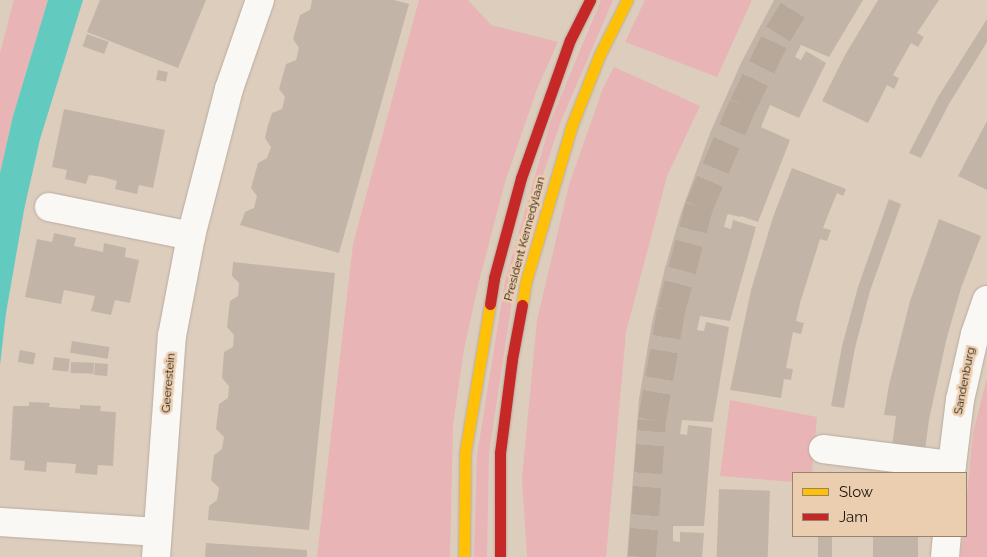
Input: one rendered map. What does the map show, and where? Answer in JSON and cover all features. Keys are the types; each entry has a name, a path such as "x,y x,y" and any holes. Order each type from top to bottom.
{"street":[{"name":"Geerestein","path":"0,522 156,544 172,336 191,236 229,89 260,0"},
{"name":"President Kennedylaan","path":"464,557 465,453 494,278 521,178 542,114 570,40 590,0"},
{"name":"President Kennedylaan","path":"500,557 500,453 512,359 526,281 572,125 600,54 626,0"},
{"path":"49,207 191,236"},
{"name":"Sandenburg","path":"824,448 952,469 962,391 975,334 987,300"},
{"path":"945,557 947,537"}],"shaded area":[{"path":"14,0 48,0 13,116 0,173 0,53"},
{"path":"419,0 468,0 491,25 558,42 537,89 505,182 479,281 464,349 453,425 450,557 317,557 353,244"},
{"path":"601,0 613,0 561,121 540,183 515,281 489,453 487,557 474,557 477,455 505,281 551,120"},
{"path":"645,0 752,0 717,77 625,42"},
{"path":"614,67 700,106 667,176 626,332 606,557 527,557 522,478 537,320 569,185 603,88"},
{"path":"987,378 987,557 960,557 963,537 967,537 967,495 973,433"},
{"path":"730,400 817,417 812,472 792,472 792,482 720,476"}],"water":[{"path":"48,0 83,0 40,139 24,210 6,313 0,365 0,173 13,116"}],"building":[{"path":"100,0 206,0 178,68 87,32"},
{"path":"312,0 394,0 409,4 339,253 240,225 245,212 254,208 257,196 251,188 258,163 267,158 271,147 265,138 268,125 272,113 282,109 285,97 279,89 286,64 296,60 299,48 293,39 300,15 310,10"},
{"path":"774,0 863,0 829,57 801,45 795,57 801,60 806,51 826,63 799,118 770,105 761,127 790,140 758,222 741,216 728,214 727,216 724,227 731,229 733,220 756,227 730,321 700,316 697,330 704,331 706,322 729,327 713,422 682,420 680,434 687,435 688,425 712,428 704,526 673,526 673,541 680,542 680,532 704,533 702,557 627,557 639,399 652,322 665,268 681,213 710,133 741,63"},
{"path":"878,0 939,0 917,33 924,37 918,47 911,43 893,75 899,78 894,89 887,85 868,123 822,101 845,55"},
{"path":"987,19 987,42 949,104 921,158 909,153 938,97"},
{"path":"87,34 109,42 104,54 83,46"},
{"path":"158,70 168,72 166,82 156,80"},
{"path":"64,109 165,130 153,188 139,185 137,194 115,189 117,181 103,177 89,175 86,184 65,179 67,170 52,167"},
{"path":"987,121 987,190 958,176"},
{"path":"792,168 846,189 843,196 837,193 823,228 831,230 827,241 820,239 800,303 796,321 804,323 801,334 793,332 786,368 793,369 791,380 784,379 781,398 730,390 751,290 773,217"},
{"path":"889,199 901,204 870,291 855,348 844,408 831,406 842,346 858,287"},
{"path":"939,219 981,236 961,288 946,341 929,420 925,450 892,446 896,416 884,415 889,385 910,301"},
{"path":"54,233 76,238 74,246 103,252 104,243 126,248 125,257 139,260 130,303 115,300 111,315 91,311 95,296 64,290 61,304 25,297 37,239 52,242"},
{"path":"233,262 335,273 309,530 208,520 209,506 217,500 219,488 211,480 214,455 222,449 224,437 216,429 219,404 228,398 229,386 222,378 224,352 233,347 234,335 227,327 230,301 238,296 239,283 232,276"},
{"path":"72,341 110,347 108,359 70,353"},
{"path":"20,350 36,353 33,365 18,362"},
{"path":"54,357 70,359 68,372 52,370"},
{"path":"71,362 94,363 94,374 71,373"},
{"path":"95,363 108,364 107,376 94,375"},
{"path":"29,402 50,403 49,407 80,409 80,405 101,406 100,411 116,412 113,466 98,465 97,475 75,473 76,464 47,462 46,472 24,470 25,461 10,460 13,406 29,406"},
{"path":"719,489 770,491 768,557 717,557"},
{"path":"818,537 832,537 832,557 818,557"},
{"path":"873,537 918,537 918,557 873,557"},
{"path":"206,543 307,550 307,557 205,557"}],"tunnel":[{"path":"642,557 652,420 671,311 699,207 743,105 778,34 799,0"}],"traffic: slow":[{"path":"522,305 526,281 572,125 600,54 627,0"},
{"path":"464,557 465,453 490,304"}],"traffic: jam":[{"path":"490,304 494,278 521,178 570,40 590,0"},
{"path":"500,557 500,453 512,359 522,305"}]}
